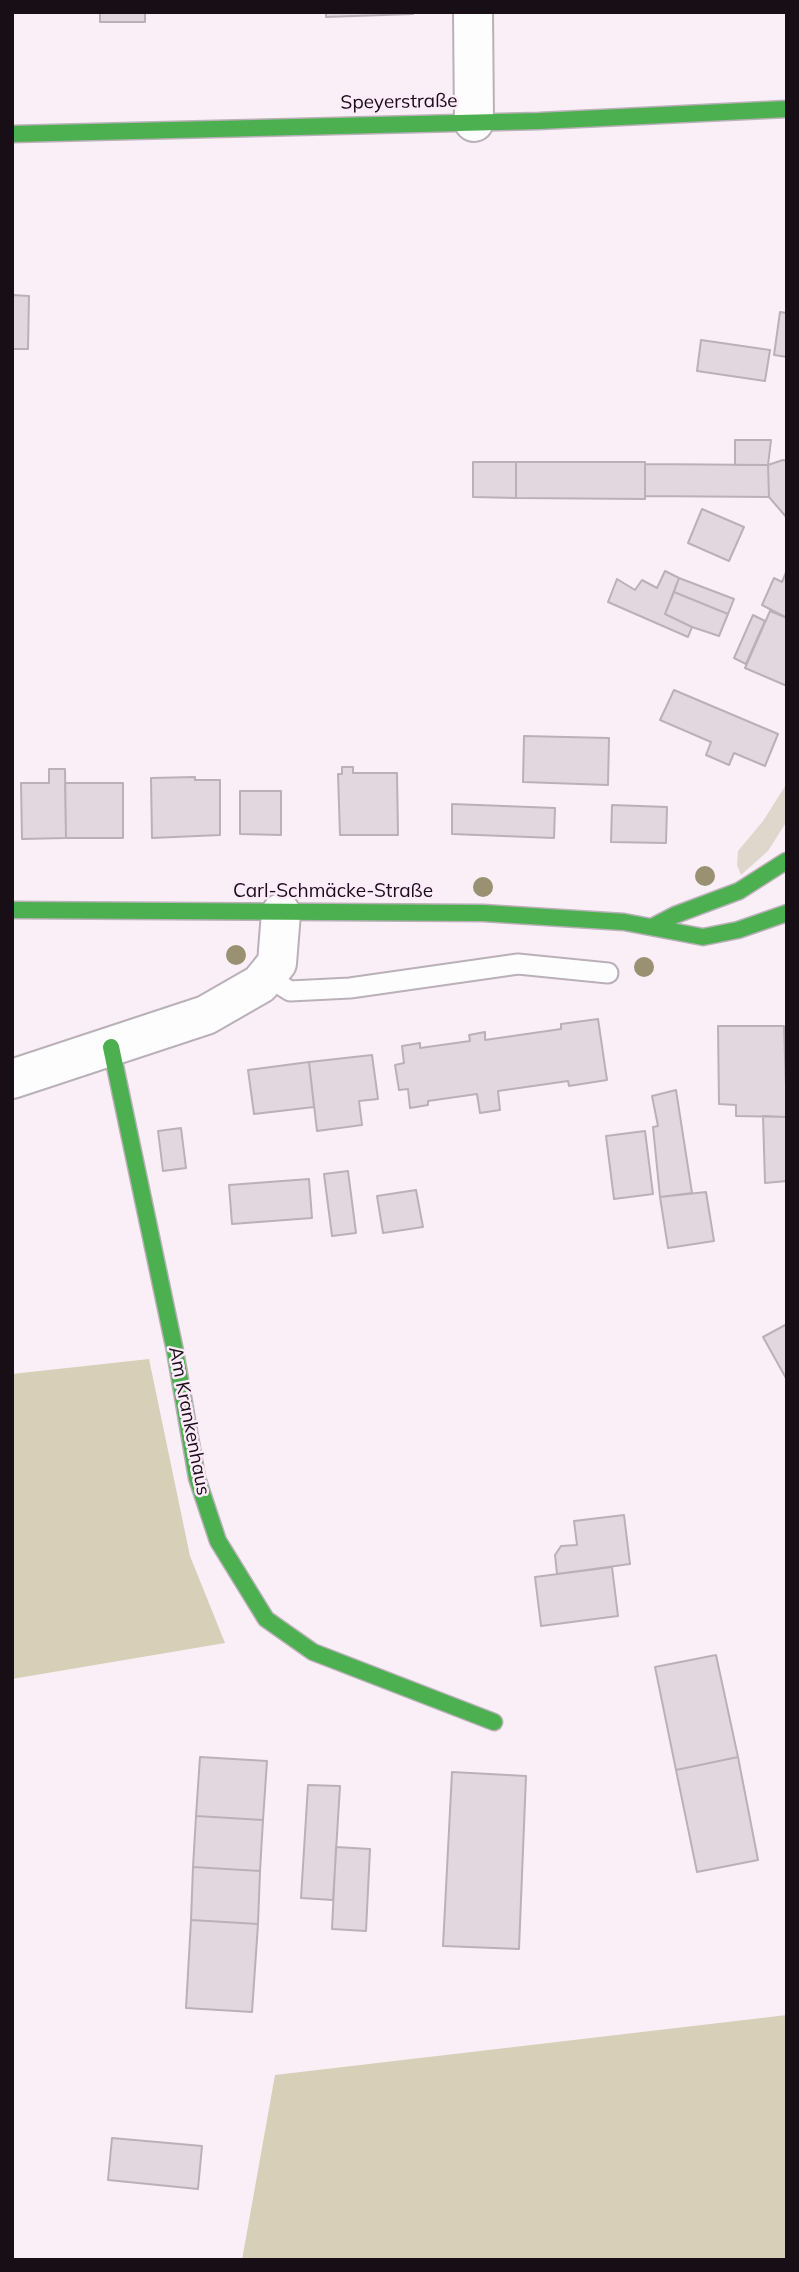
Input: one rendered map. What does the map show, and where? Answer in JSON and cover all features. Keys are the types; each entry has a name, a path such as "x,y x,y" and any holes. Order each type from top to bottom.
{"street":[{"path":"473,12 474,121"},
{"name":"Speyerstraße","path":"12,134 552,120 787,109"},
{"path":"652,927 674,915 739,891 786,860 787,875"},
{"name":"Carl-Schmäcke-Straße","path":"12,910 483,913 624,922 703,937 738,930 787,913"},
{"path":"12,1079 206,1015 260,985 276,963 281,913"},
{"name":"Am Krankenhaus","path":"111,1047 175,1351 197,1478 218,1541 266,1619 313,1652 494,1722"}],"lane":[{"path":"266,976 290,991 350,988 518,964 608,973"}],"shaded area":[{"path":"787,783 787,821 768,851 741,875 737,865 738,851 763,821"},
{"path":"149,1359 190,1556 225,1643 12,1679 12,1374"},
{"path":"787,2015 787,2260 242,2260 275,2075"}],"building":[{"path":"100,12 145,12 145,22 100,22"},
{"path":"326,12 413,12 413,14 326,17"},
{"path":"12,295 29,296 28,349 12,349"},
{"path":"780,312 787,313 787,357 774,355"},
{"path":"701,340 770,350 765,381 697,371"},
{"path":"735,440 771,440 768,465 735,465"},
{"path":"787,461 787,518 769,497 768,465"},
{"path":"473,462 516,462 516,498 473,497"},
{"path":"516,462 645,462 645,499 516,498"},
{"path":"645,464 768,465 769,497 645,496"},
{"path":"702,509 744,527 729,561 688,543"},
{"path":"787,570 787,618 762,605 774,578 782,582"},
{"path":"665,571 679,578 665,614 692,627 688,637 608,602 617,579 635,590 642,580 657,588"},
{"path":"679,578 734,599 728,614 674,592"},
{"path":"674,592 728,614 719,636 665,614"},
{"path":"770,611 787,618 787,686 745,668"},
{"path":"753,615 765,621 746,664 734,658"},
{"path":"674,690 778,734 765,766 734,753 729,765 706,755 711,742 660,720"},
{"path":"524,736 609,738 608,785 523,782"},
{"path":"342,767 353,767 353,773 397,773 398,835 340,835 338,774 342,774"},
{"path":"49,769 65,769 66,838 22,839 21,783 49,783"},
{"path":"195,777 195,780 220,780 220,835 152,838 151,778"},
{"path":"65,783 123,783 123,838 66,838"},
{"path":"240,791 281,791 281,835 240,834"},
{"path":"452,804 555,808 554,838 452,834"},
{"path":"612,805 667,807 666,843 611,842"},
{"path":"598,1019 607,1080 569,1086 568,1081 498,1091 500,1110 480,1113 477,1094 428,1101 428,1105 410,1108 408,1089 399,1090 395,1065 404,1063 402,1046 420,1043 420,1048 470,1041 469,1035 485,1032 485,1040 561,1029 561,1024"},
{"path":"718,1026 784,1026 787,1117 736,1116 736,1105 719,1104"},
{"path":"372,1055 378,1099 359,1101 362,1125 317,1131 309,1062"},
{"path":"309,1062 314,1107 254,1114 248,1070"},
{"path":"676,1090 692,1193 660,1197 653,1127 658,1126 652,1096"},
{"path":"763,1116 787,1117 787,1181 765,1183"},
{"path":"181,1128 186,1168 163,1171 158,1131"},
{"path":"645,1131 653,1194 614,1199 606,1136"},
{"path":"348,1171 356,1233 332,1236 324,1174"},
{"path":"309,1179 312,1218 232,1224 229,1185"},
{"path":"416,1190 423,1227 383,1233 377,1196"},
{"path":"706,1192 714,1241 668,1248 660,1197"},
{"path":"787,1324 787,1380 763,1337"},
{"path":"624,1515 630,1564 557,1574 555,1555 561,1546 577,1545 574,1521"},
{"path":"612,1567 618,1616 541,1626 535,1577"},
{"path":"716,1655 738,1757 676,1770 655,1667"},
{"path":"200,1757 267,1761 263,1820 196,1816"},
{"path":"738,1757 758,1860 697,1872 676,1770"},
{"path":"452,1772 526,1776 519,1949 443,1946"},
{"path":"308,1785 340,1786 333,1900 301,1898"},
{"path":"196,1816 263,1820 260,1871 193,1867"},
{"path":"336,1847 370,1849 366,1931 332,1929"},
{"path":"193,1867 260,1871 258,1924 191,1920"},
{"path":"191,1920 258,1924 252,2012 186,2008"},
{"path":"112,2138 202,2146 198,2189 108,2180"}],"traffic: fast":[{"path":"12,134 539,121 787,109"},
{"path":"652,927 675,915 739,891 786,861"},
{"path":"12,910 483,913 624,922 703,937 738,930 787,913"},
{"path":"111,1047 175,1351 197,1478 218,1541 266,1619 313,1652 494,1722"}]}
